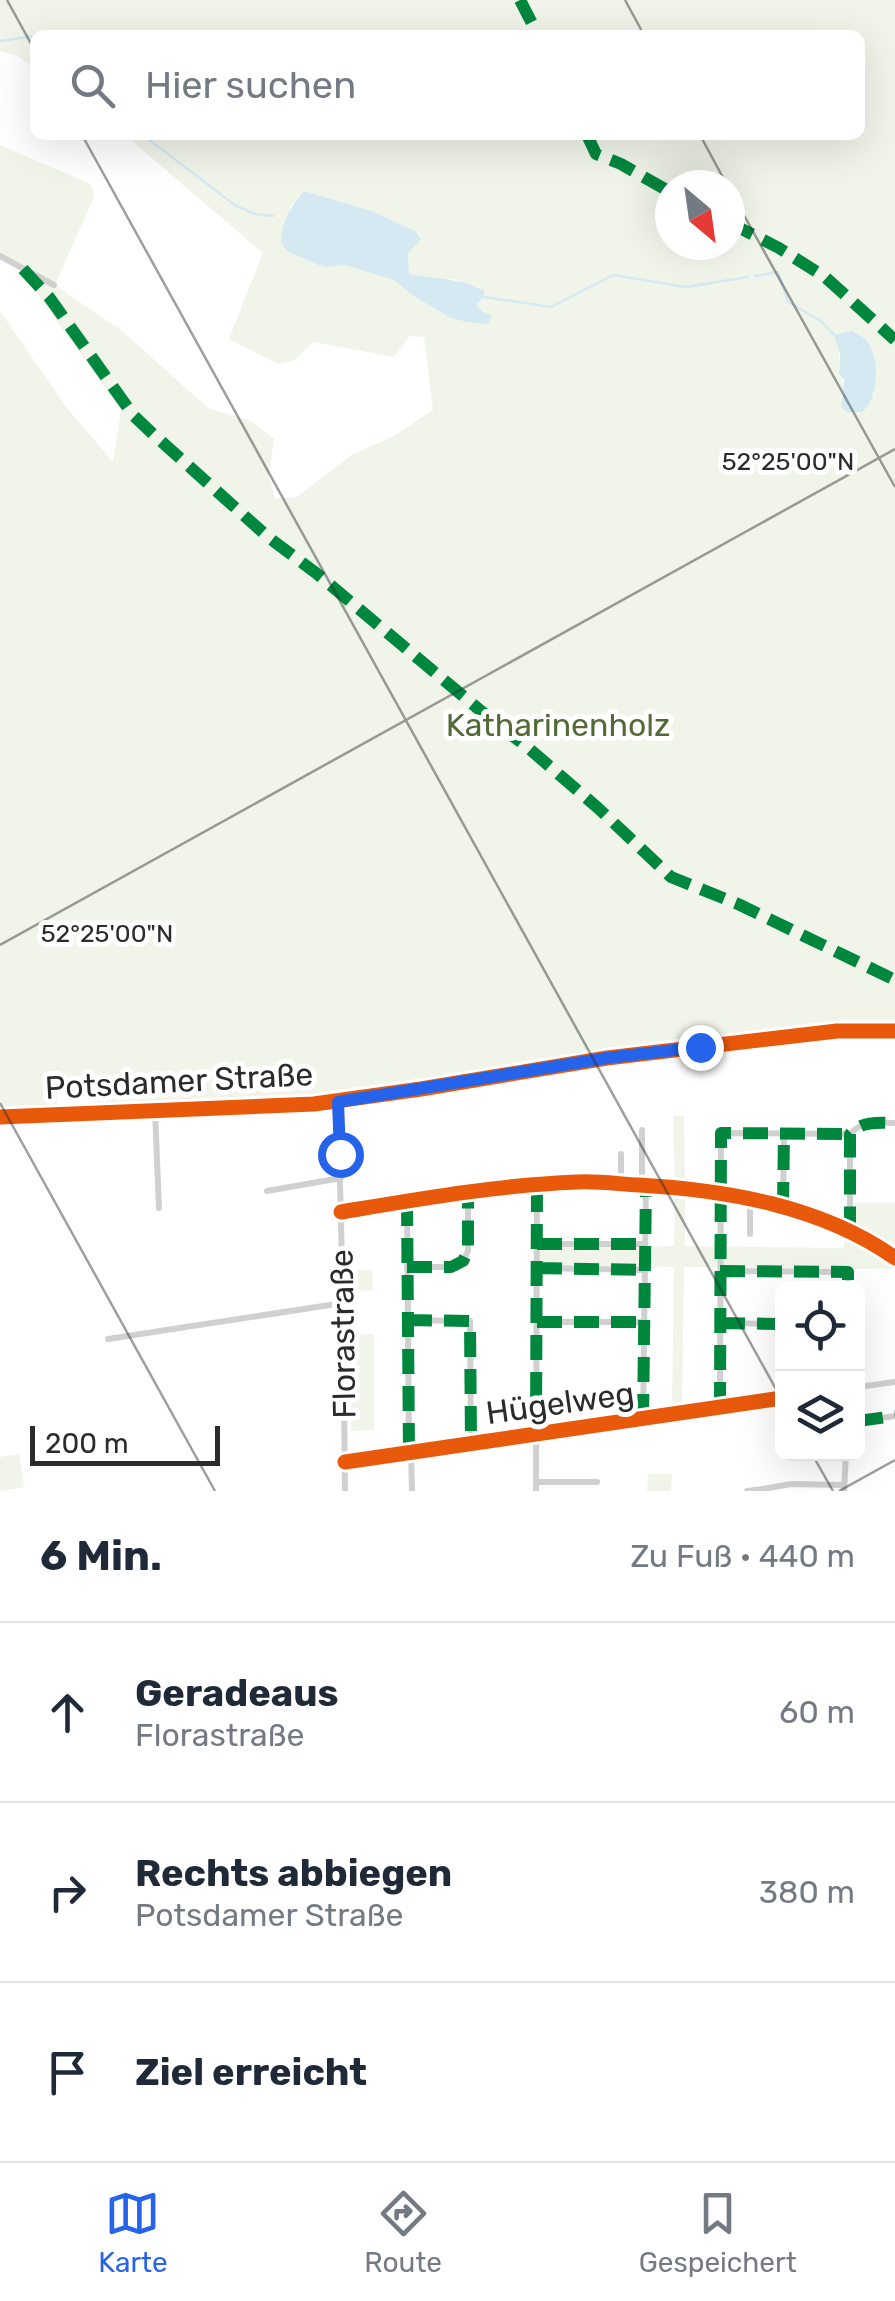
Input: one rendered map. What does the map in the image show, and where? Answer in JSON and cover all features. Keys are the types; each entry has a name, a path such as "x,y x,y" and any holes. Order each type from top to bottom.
{"main road":[{"name":"Potsdamer Straße","path":"0,1116 338,1102 615,1058 837,1031 895,1031"}],"street":[{"path":"0,256 54,284"},
{"name":"Florastraße","path":"338,1102 345,1491"},
{"name":"Potsdamer Straße","path":"155,1110 159,1208"},
{"path":"847,1231 850,1134 869,1123 895,1123"},
{"path":"642,1130 643,1419"},
{"path":"720,1407 721,1132 850,1134"},
{"path":"783,1207 784,1133"},
{"path":"621,1154 622,1184"},
{"path":"267,1190 341,1178"},
{"path":"340,1212 537,1185 644,1185 721,1194 783,1207 847,1231 895,1258"},
{"path":"537,1185 536,1487 597,1482"},
{"path":"407,1268 451,1267 466,1257 468,1192"},
{"path":"750,1199 750,1234"},
{"path":"407,1201 412,1491"},
{"path":"537,1244 645,1244"},
{"path":"537,1268 645,1270"},
{"path":"720,1270 848,1272 848,1281"},
{"path":"108,1339 343,1304"},
{"path":"408,1320 470,1321 471,1443"},
{"path":"537,1322 645,1322"},
{"path":"720,1323 775,1324"},
{"path":"865,1385 895,1382"},
{"name":"Hügelweg","path":"345,1462 775,1399"},
{"path":"865,1421 895,1416"},
{"path":"747,1491 791,1484 844,1488 846,1461"}],"green space":[{"name":"Katharinenholz","path":"0,0 895,0 895,1027 853,1026 607,1054 328,1095 95,1106 92,1090 57,1089 57,1108 0,1107 0,311 66,407 113,462 121,410 17,266 0,256 0,145 90,184 93,199 55,285 122,331 208,408 251,421 274,439 269,474 275,499 297,497 353,454 394,436 433,410 424,337 410,336 394,357 313,342 295,360 278,364 229,339 263,253 131,140 865,140 865,30 30,30 30,65 0,51","holes":["304,191 372,211 415,231 408,253 409,274 454,279 479,287 476,304 483,312 424,301 394,280 345,265 318,265 298,256 282,232 291,206","866,340 875,357 874,396 840,399 843,387 839,346"]},
{"path":"673,1116 684,1116 685,1184 675,1183"},
{"path":"675,1191 685,1192 685,1246 844,1248 845,1234 877,1249 895,1262 895,1269 684,1267 682,1407 672,1409 674,1267 648,1266 649,1247 674,1246"},
{"path":"854,1203 895,1203 895,1251 854,1228"},
{"path":"545,1246 638,1247 641,1264 545,1266 540,1261 540,1251"},
{"path":"349,1270 372,1270 373,1290 349,1291"},
{"path":"374,1334 374,1430 351,1431 350,1335"},
{"path":"19,1454 24,1487 0,1491 0,1457"},
{"path":"648,1474 672,1474 671,1491 647,1491"}],"water":[{"path":"304,191 372,211 415,231 421,239 408,253 409,274 457,281 484,291 484,297 476,304 492,315 488,324 451,318 394,280 345,265 318,265 287,251 281,243 283,228"},
{"path":"852,331 871,347 876,367 872,398 862,412 847,412 841,407 844,380 839,374 840,354 834,335"}],"waterway":[{"path":"0,41 30,37"},
{"path":"150,140 236,206 273,216"},
{"path":"755,276 778,272 788,302 821,321 834,335"},
{"path":"484,297 551,307 613,275 686,287 748,277"}],"marked path":[{"path":"520,0 535,30"},
{"path":"589,140 596,154 655,183"},
{"path":"745,231 825,277 895,340"},
{"path":"23,269 49,297 133,415 153,434 268,537 526,746 671,877 738,904 895,980"},
{"path":"847,1231 850,1134 865,1124 895,1123"},
{"path":"720,1407 721,1133 850,1134"},
{"path":"783,1207 784,1133"},
{"path":"536,1434 537,1185"},
{"path":"643,1419 646,1185"},
{"path":"407,1267 451,1267 463,1261 468,1251 468,1192"},
{"path":"407,1201 409,1452"},
{"path":"537,1244 645,1244"},
{"path":"537,1268 645,1270"},
{"path":"720,1271 848,1272 848,1281"},
{"path":"407,1320 470,1321 471,1443"},
{"path":"537,1322 645,1322"},
{"path":"720,1323 775,1324"},
{"path":"865,1420 895,1416"}],"cycle path":[{"path":"0,1117 314,1104 607,1058 837,1031 895,1031"},
{"path":"341,1212 547,1184 593,1182 672,1187 739,1197 805,1213 867,1240 895,1258"},
{"path":"345,1462 775,1399"}],"route":[{"path":"340,1154 338,1102 607,1058 700,1047"}]}
